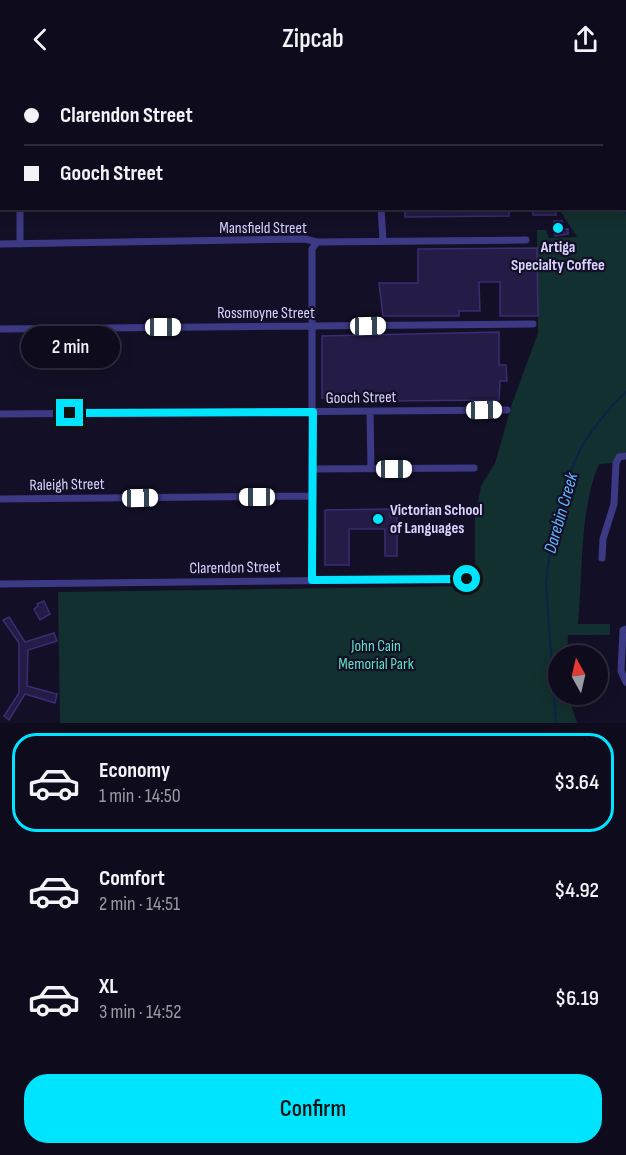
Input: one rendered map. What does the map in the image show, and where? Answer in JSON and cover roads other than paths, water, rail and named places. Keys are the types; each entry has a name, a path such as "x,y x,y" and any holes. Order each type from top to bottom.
{"street":[{"path":"20,210 20,244"},
{"path":"381,210 383,242"},
{"name":"Mansfield Street","path":"0,244 305,239 317,242 526,240"},
{"path":"312,580 312,249 317,242"},
{"name":"Rossmoyne Street","path":"0,329 532,324"},
{"name":"Gooch Street","path":"0,414 507,410"},
{"path":"370,412 370,469"},
{"path":"602,558 603,539 614,504 616,463 619,457 626,456"},
{"path":"313,469 474,468"},
{"name":"Raleigh Street","path":"0,499 313,496"},
{"name":"Clarendon Street","path":"0,584 470,579"},
{"path":"625,630 621,671 626,682"}],"waterway":[{"name":"Darebin Creek","path":"556,723 546,584 551,550 575,460 601,419 626,392"}],"place":[{"name":"Artiga Specialty Coffee","path":"558,228"},
{"name":"Victorian School of Languages","path":"378,519"}],"park label":[{"name":"John Cain Memorial Park","path":"376,655"}]}
